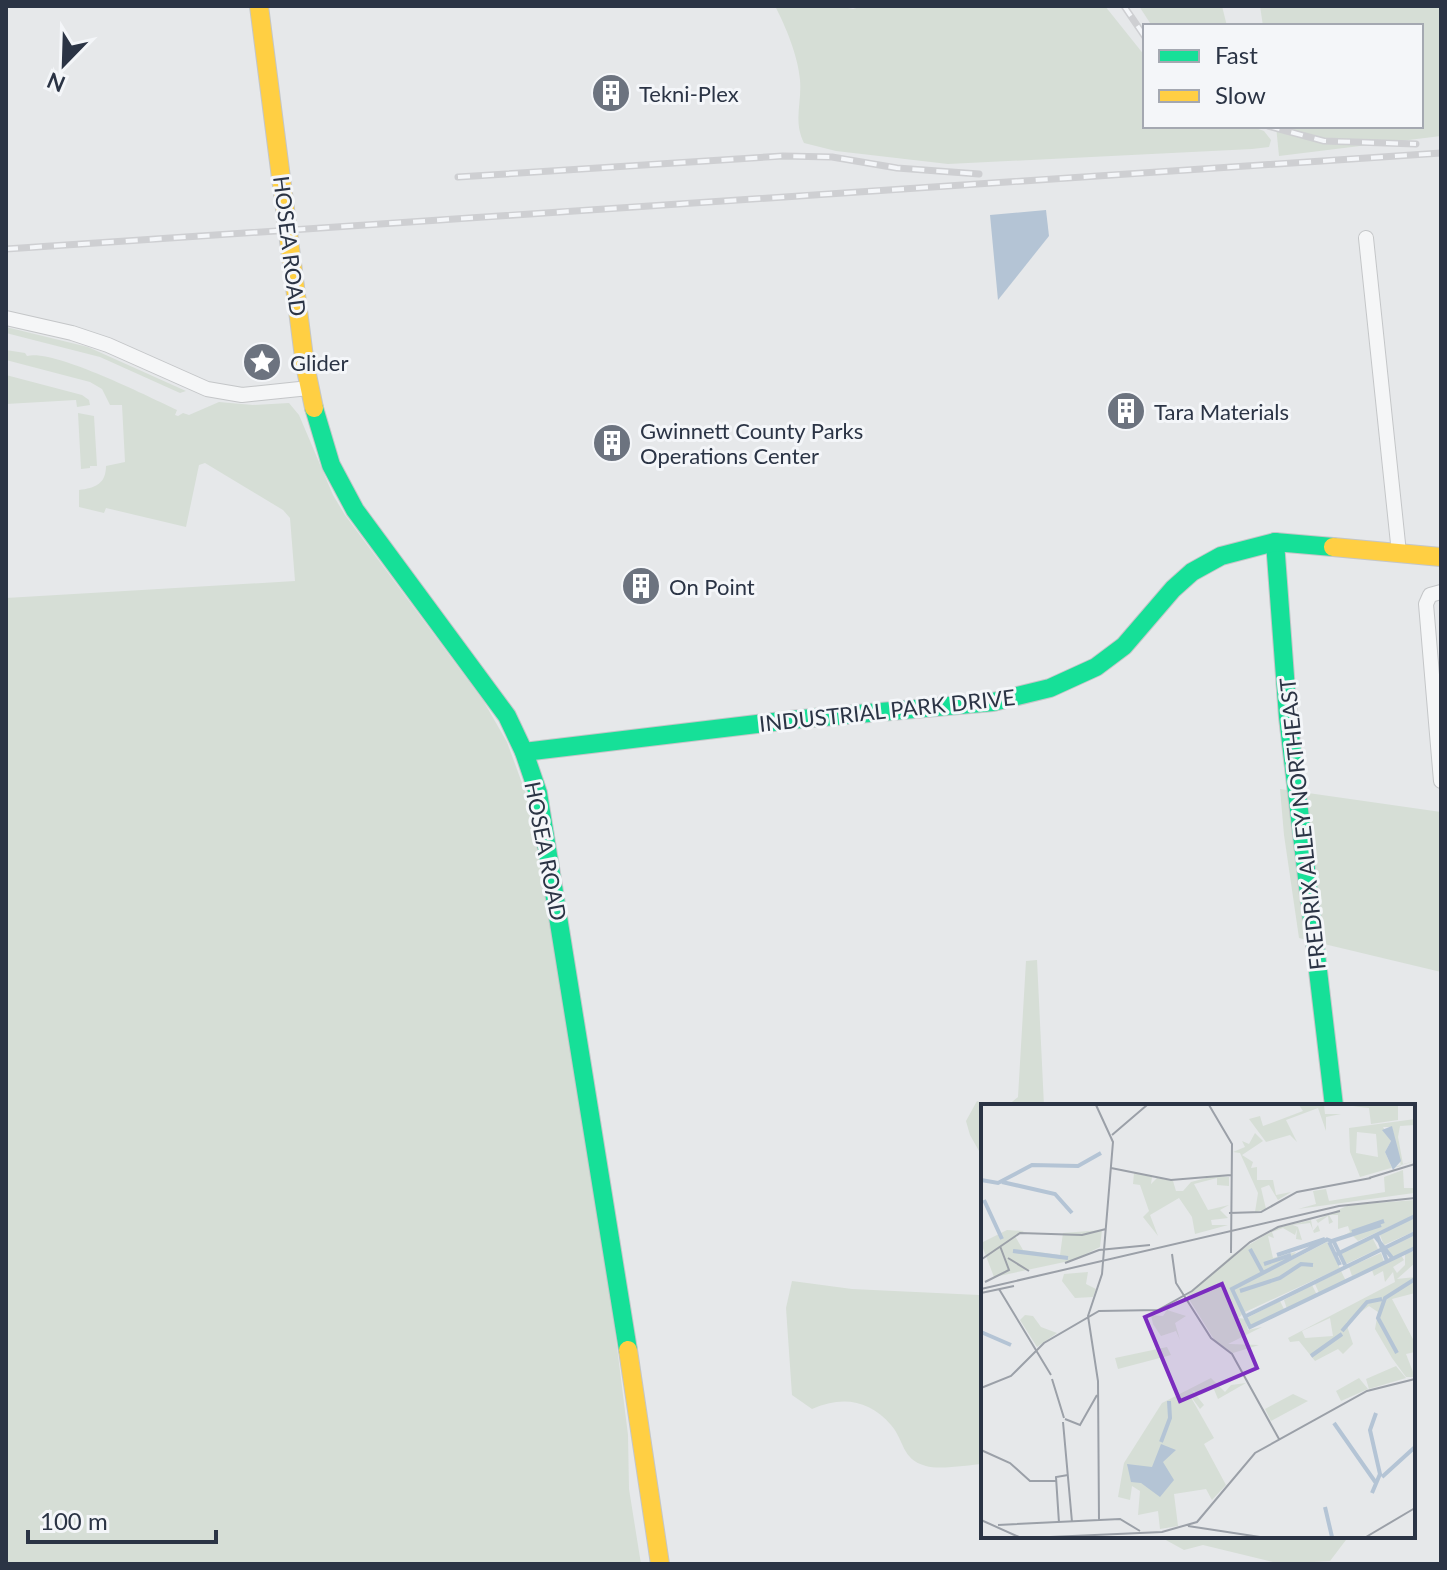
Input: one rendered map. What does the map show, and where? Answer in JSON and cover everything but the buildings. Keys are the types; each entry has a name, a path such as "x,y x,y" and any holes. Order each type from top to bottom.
{"street":[{"name":"HOSEA ROAD","path":"259,6 309,388 331,465 355,510 507,716 538,793 660,1564"},
{"path":"1366,238 1399,553"},
{"path":"6,318 108,345 207,389 242,395 309,388"},
{"name":"INDUSTRIAL PARK DRIVE","path":"524,752 790,720 993,702 1037,691 1096,667 1115,653 1192,572 1221,556 1275,542 1441,557"},
{"name":"FREDRIX ALLEY NORTHEAST","path":"1275,542 1288,717 1334,1104"},
{"path":"1435,594 1426,604 1441,781"}],"shaded area":[{"path":"775,6 838,6 853,9 863,6 1105,6 1143,54 1143,128 1256,128 1264,131 1271,140 1269,147 1252,149 948,164 836,151 804,143 799,127 800,80 787,32"},
{"path":"1139,6 1222,6 1226,24 1151,24"},
{"path":"1260,6 1441,6 1441,136 1279,156 1276,128 1423,128 1423,24 1263,24"},
{"path":"6,327 88,347 186,391 180,393 100,357 6,333"},
{"path":"6,350 79,367 177,410 175,415 178,416 183,413 189,415 219,402 253,405 289,403 299,415 333,495 345,515 484,702 507,742 526,794 538,848 604,1243 628,1435 629,1489 641,1564 6,1564 6,598 295,581 290,518 283,510 205,463 199,465 186,527 106,508 104,513 79,507 79,490 98,484 104,477 106,466 125,462 122,405 110,405 102,389 90,382 6,360"},
{"path":"6,375 82,395 90,405 77,407 76,400 6,404"},
{"path":"78,413 94,416 97,466 81,469"},
{"path":"1280,789 1441,812 1441,972 1299,938"},
{"path":"1037,960 1044,1104 1009,1104 1018,1097 1026,961"},
{"path":"977,1101 985,1104 981,1104 981,1154 970,1135 966,1121"},
{"path":"792,1281 852,1289 981,1293 981,1464 926,1466 912,1459 891,1425 864,1405 844,1401 812,1409 792,1395 786,1308"},
{"path":"1347,1538 1330,1561 1281,1564 1203,1545 1184,1550 1164,1539"}],"water":[{"path":"1046,210 1049,236 998,300 990,215"}],"railway":[{"path":"1124,6 1143,34"},
{"path":"1275,128 1324,141 1416,144"},
{"path":"6,249 1441,153"},
{"path":"458,177 783,156 832,157 897,168 979,174"}],"traffic: fast":[{"path":"314,408 331,465 355,510 507,716 538,793 628,1350"},
{"path":"1275,542 1288,717 1334,1104"},
{"path":"524,752 790,720 993,702 1050,688 1096,667 1124,646 1173,589 1192,572 1221,556 1275,542 1333,547"}],"traffic: slow":[{"path":"259,6 305,365 314,408"},
{"path":"1333,547 1441,557"},
{"path":"628,1350 660,1564"}],"place":[{"name":"Tekni-Plex","path":"611,93"},
{"name":"Glider","path":"262,362"},
{"name":"Tara Materials","path":"1126,411"},
{"name":"Gwinnett County Parks Operations Center","path":"612,443"},
{"name":"On Point","path":"641,586"}]}
